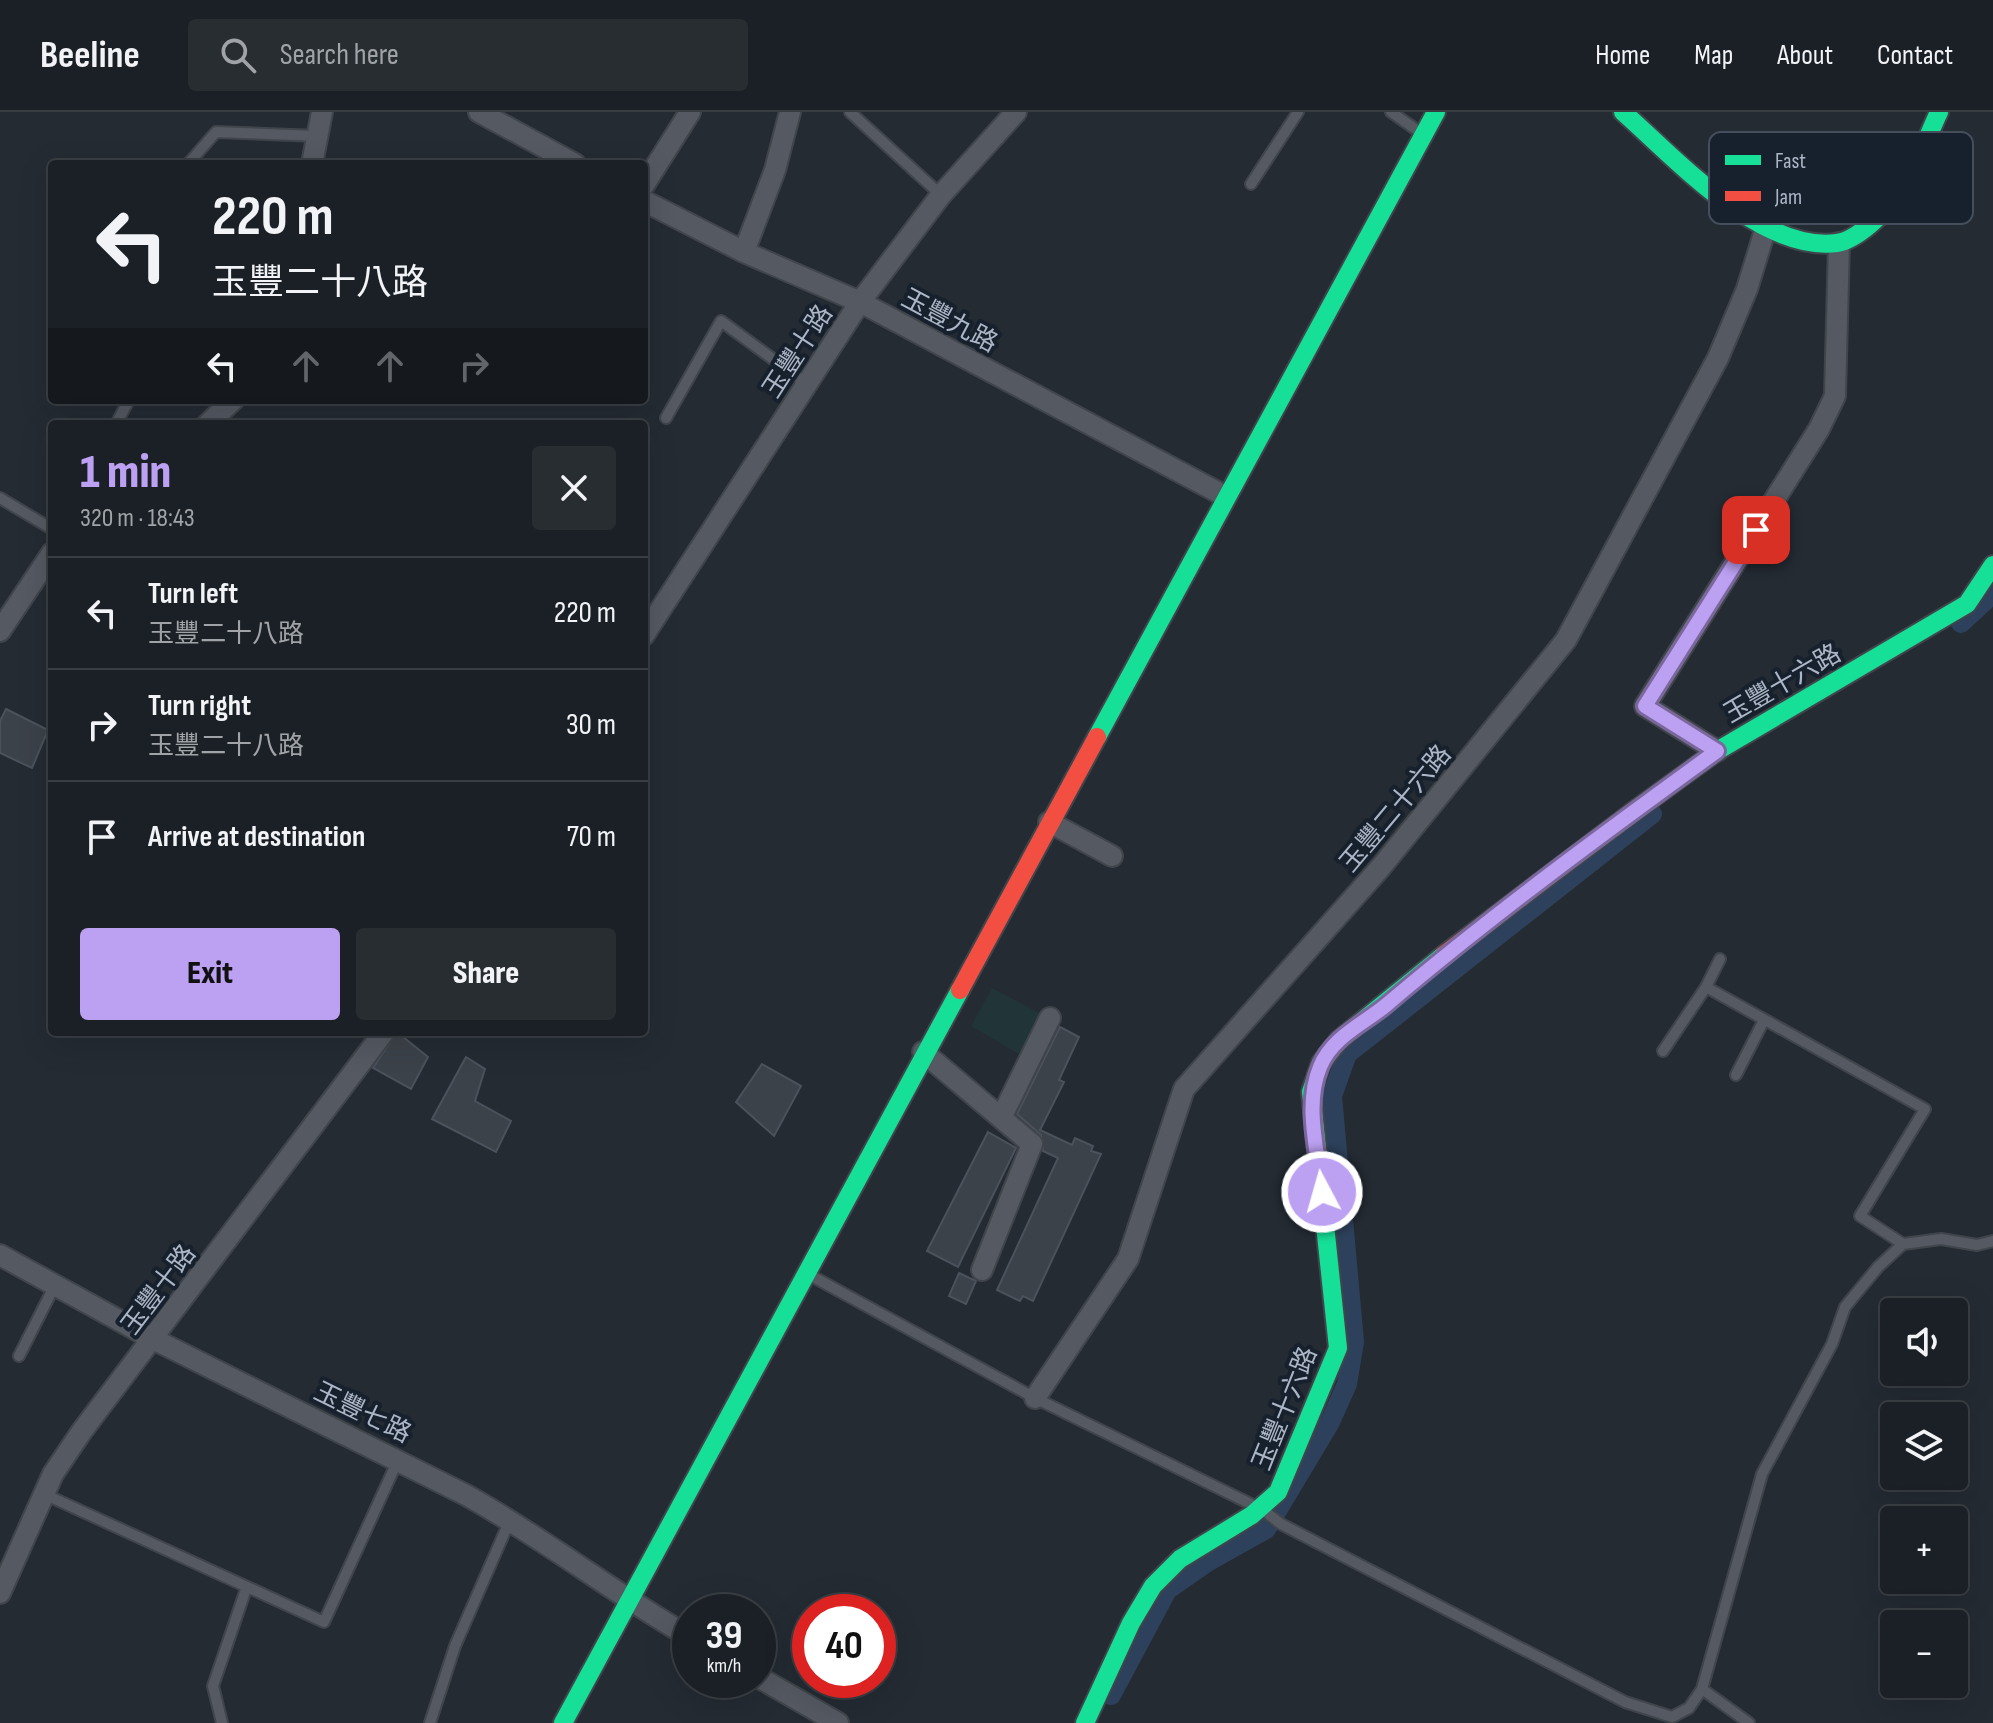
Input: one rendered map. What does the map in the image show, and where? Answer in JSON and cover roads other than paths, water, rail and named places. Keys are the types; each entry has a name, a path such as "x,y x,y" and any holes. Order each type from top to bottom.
{"street":[{"path":"313,160 322,112"},
{"path":"479,112 568,160"},
{"path":"648,179 690,112"},
{"path":"744,252 775,170 790,112"},
{"name":"玉豐十路","path":"648,629 860,302 941,195 1016,112"},
{"path":"563,1723 923,1052 1436,112"},
{"path":"1929,132 1939,112"},
{"path":"1630,115 1709,184"},
{"name":"玉豐九路","path":"648,208 860,302 1225,496"},
{"path":"1762,224 1798,238 1839,243 1867,224"},
{"name":"玉豐二十六路","path":"1035,1398 1128,1259 1184,1089 1381,867 1566,640 1718,358 1747,289 1766,227"},
{"path":"1717,751 1645,706 1819,429 1835,396 1839,243"},
{"path":"212,420 229,404"},
{"path":"0,631 48,559"},
{"name":"玉豐十六路","path":"1085,1723 1143,1603 1168,1569 1266,1511 1288,1470 1338,1348 1311,1092 1321,1063 1339,1040 1372,1017 1461,941 1717,751 1967,604 1993,565"},
{"path":"1049,822 1112,856"},
{"path":"1002,1116 1050,1018"},
{"name":"玉豐十路","path":"0,1593 44,1494 82,1431 381,1036"},
{"path":"923,1052 1032,1144 982,1270"},
{"name":"玉豐七路","path":"0,1255 153,1339 399,1458 510,1519 630,1603 672,1627"},
{"path":"776,1687 838,1723"}],"lane":[{"path":"850,112 941,195"},
{"path":"1251,184 1298,112"},
{"path":"1391,112 1423,135"},
{"path":"192,160 216,132 317,136"},
{"path":"666,418 721,321 807,384"},
{"path":"0,498 48,527"},
{"path":"1663,1051 1706,987 1720,959"},
{"path":"1706,987 1925,1109 1860,1216 1903,1244"},
{"path":"1736,1075 1764,1020"},
{"path":"805,1273 1035,1398 1266,1511 1281,1524 1625,1702 1672,1717 1689,1708 1702,1689 1762,1474 1832,1344 1845,1307 1878,1267 1903,1244 1941,1239 1977,1245 1993,1241"},
{"path":"19,1356 55,1285"},
{"path":"44,1494 246,1589 324,1622 399,1458"},
{"path":"430,1723 455,1646 510,1519"},
{"path":"222,1723 213,1686 246,1589"},
{"path":"1702,1689 1749,1723"}],"waterway":[{"path":"1961,623 1993,593"},
{"path":"1111,1695 1167,1590 1207,1562 1266,1529 1330,1422 1347,1384 1354,1342 1332,1096 1347,1054 1652,814"}]}
